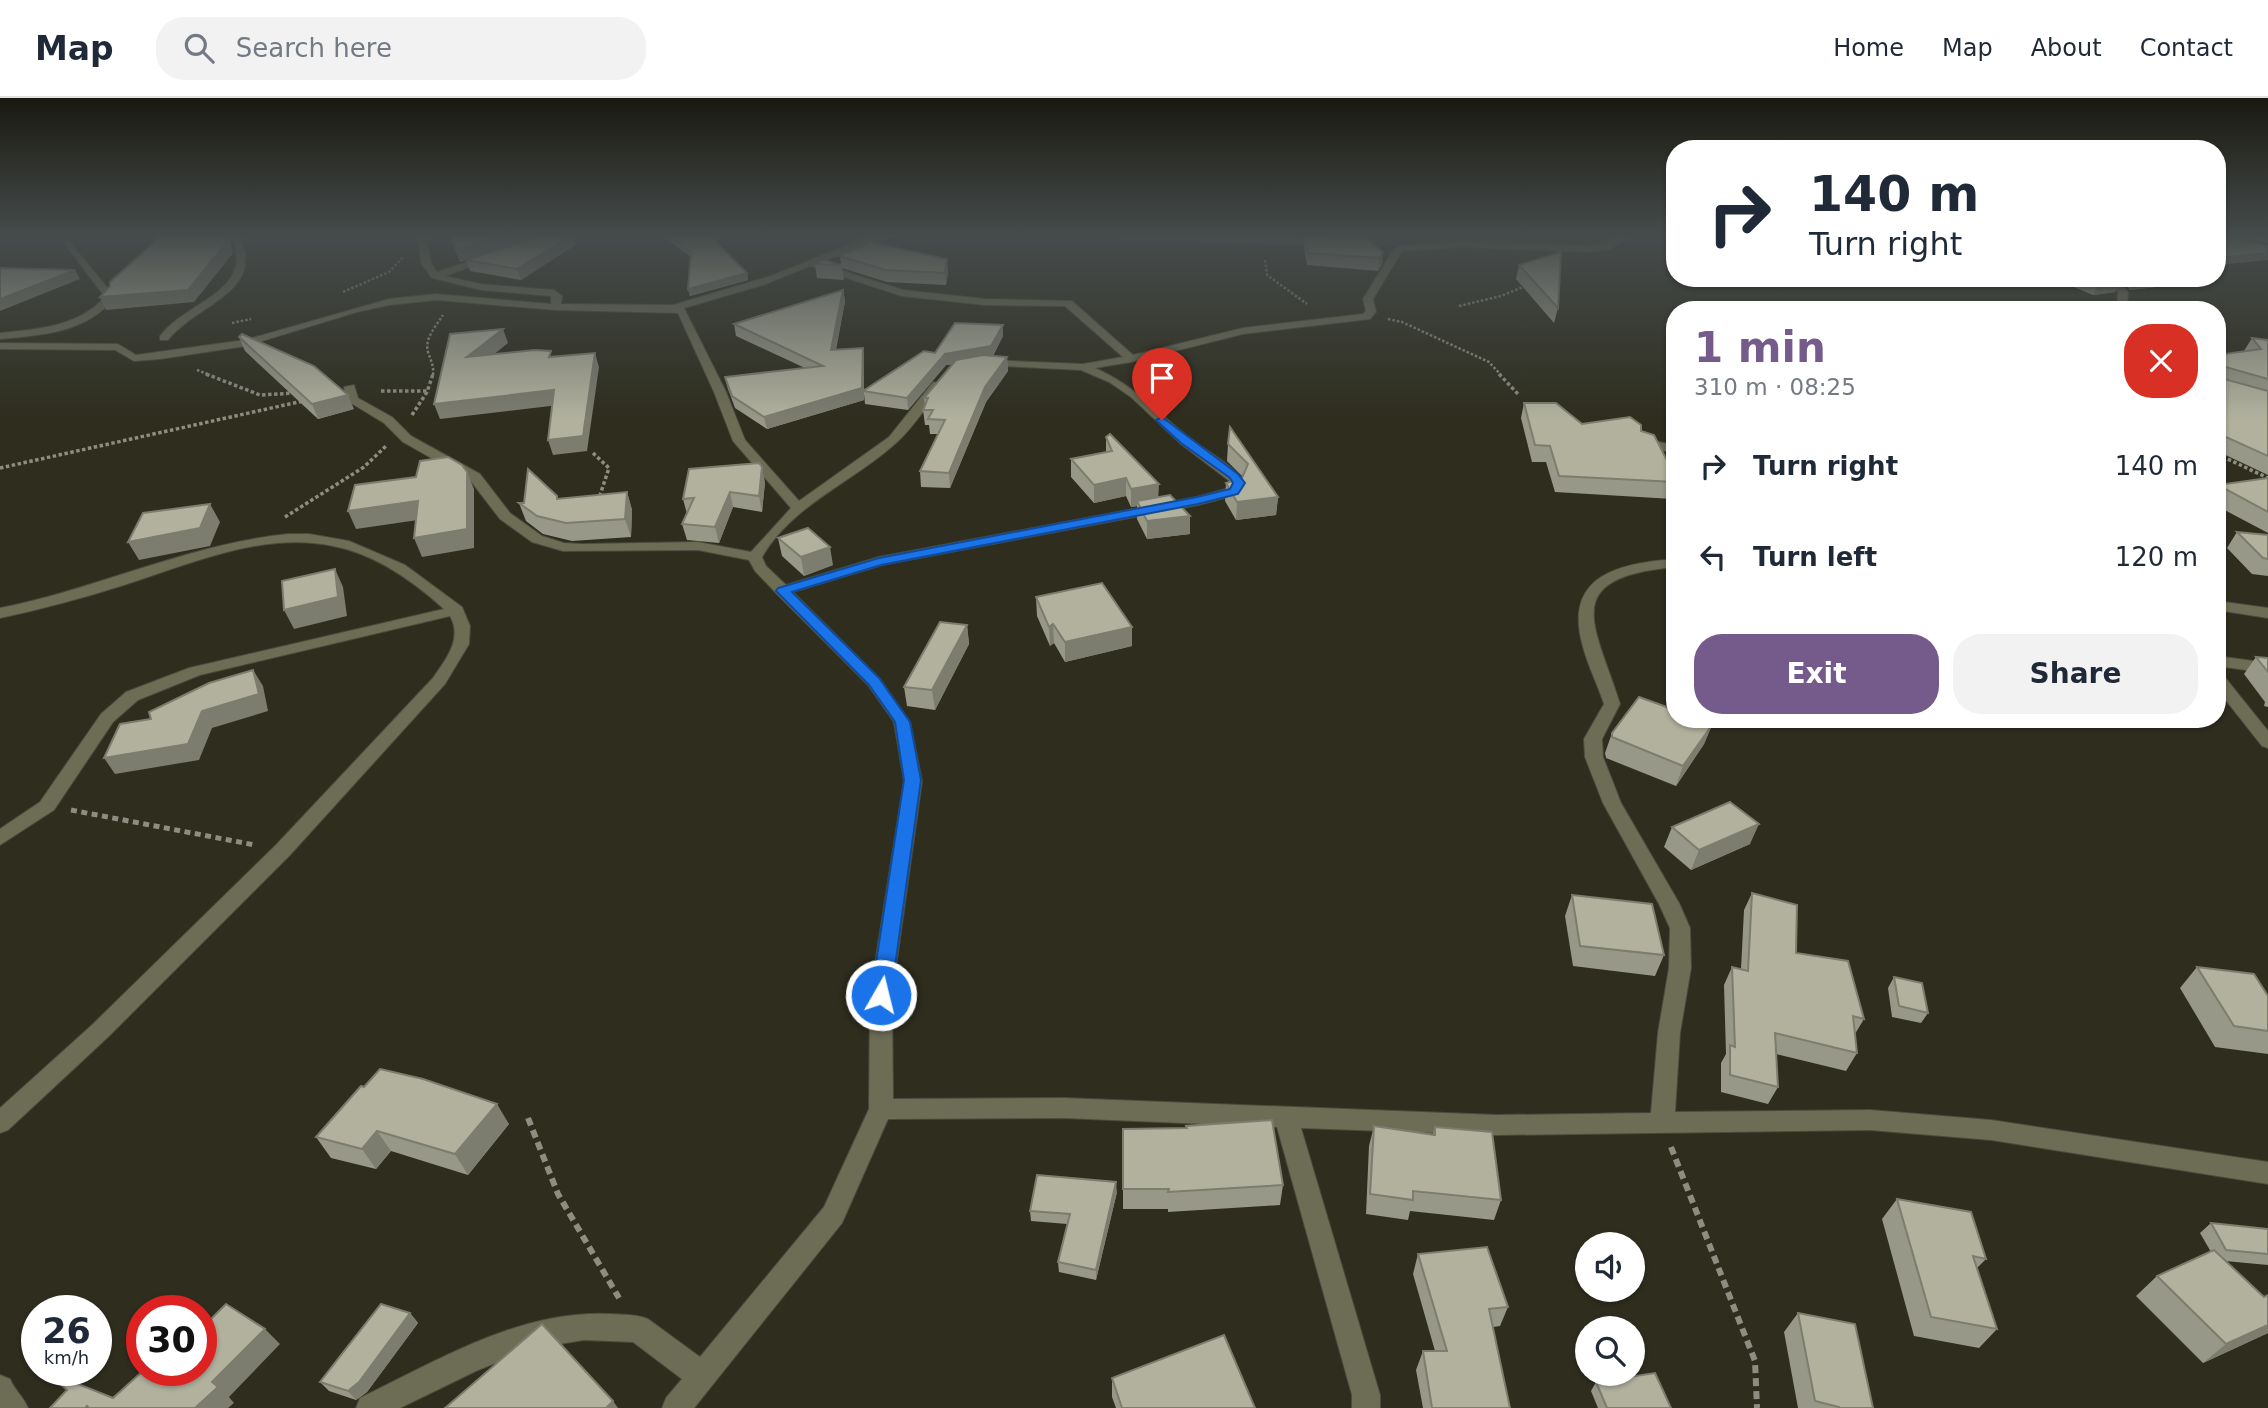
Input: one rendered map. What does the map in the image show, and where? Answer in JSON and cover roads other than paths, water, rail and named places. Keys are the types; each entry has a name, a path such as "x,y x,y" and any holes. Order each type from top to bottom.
{"street":[{"path":"0,336 65,325 84,319 104,306 110,297"},
{"path":"164,338 182,318 213,297"},
{"path":"0,346 110,346 125,350 134,358 160,356 246,343 354,310 389,302 435,297"},
{"path":"438,297 556,307 673,307 707,297"},
{"path":"556,307 557,297"},
{"path":"940,297 985,302 1068,303 1131,359"},
{"path":"755,557 762,545 798,508 893,440 959,366 1083,367 1131,359 1243,331 1370,315 1369,297"},
{"path":"673,307 682,311 720,392 739,441 798,508"},
{"path":"782,591 879,561 1198,501 1234,491 1239,483 1234,476 1185,441 1135,395 1113,380 1083,367"},
{"path":"350,389 352,400 388,419 407,439 475,477 505,516 537,539 563,547 582,548 698,546 755,557"},
{"path":"1643,443 1666,447"},
{"path":"0,613 43,605 236,546 288,539 331,541 370,555 422,582 457,610 465,630 460,649 439,681 283,850 100,1031 0,1122"},
{"path":"676,1408 833,1215 881,1109 881,995 912,780 902,722 874,682 760,568 755,557"},
{"path":"1662,1123 1669,1033 1680,968 1680,928 1669,903 1612,803 1594,757 1593,739 1612,704 1588,637 1588,604 1592,590 1618,571 1666,564"},
{"path":"2226,607 2268,613"},
{"path":"0,838 47,806 107,718 132,696 195,671 457,610"},
{"path":"2226,663 2268,668"},
{"path":"2226,689 2268,742"},
{"path":"881,1109 1064,1108 1497,1125 1870,1120 1991,1130 2268,1173"},
{"path":"1286,1117 1366,1395 1366,1408"},
{"path":"370,1408 466,1361 528,1335 584,1326 638,1329 703,1377"},
{"path":"0,1389 4,1400 14,1408"}]}
